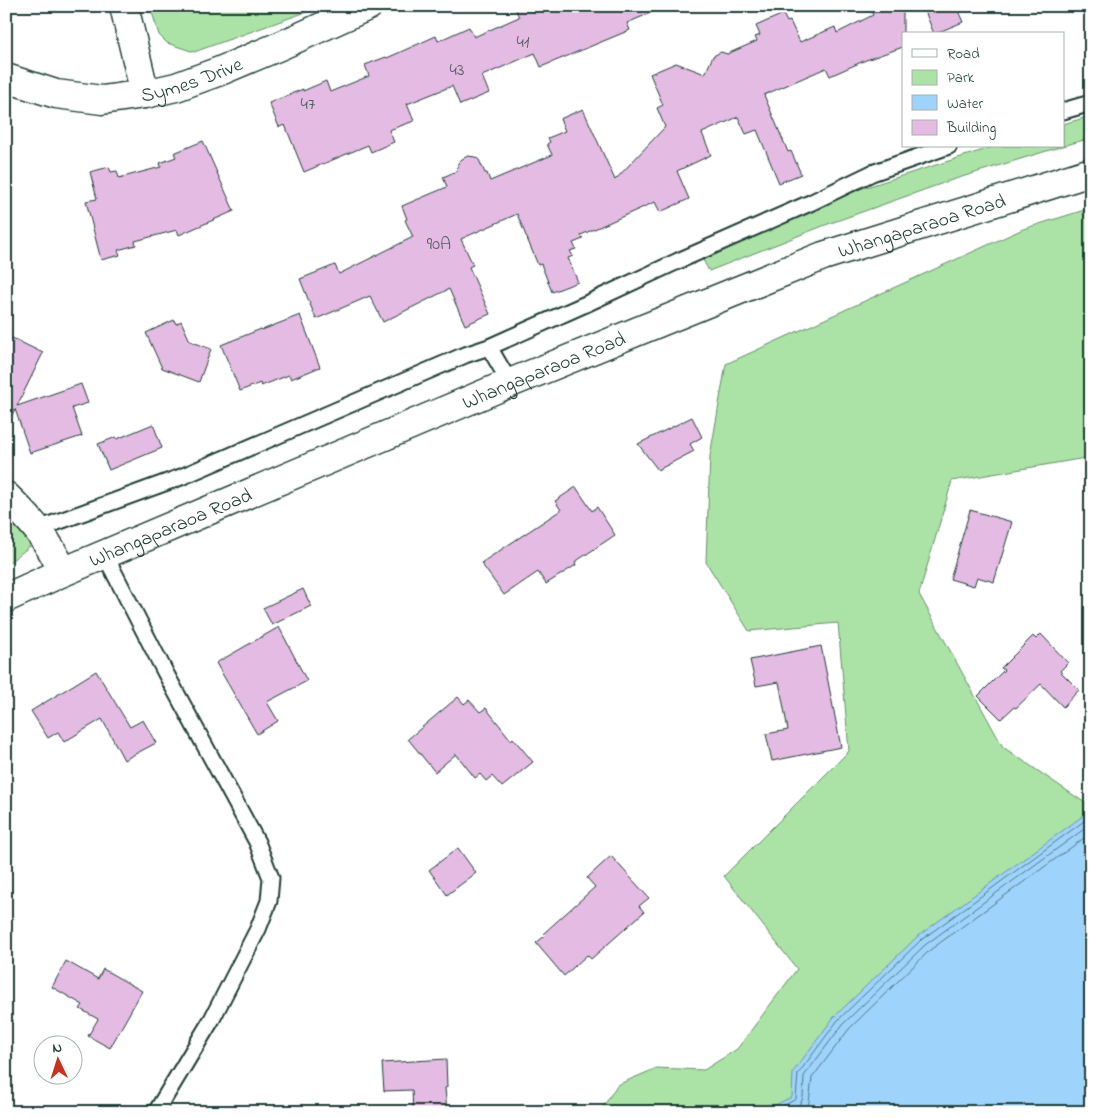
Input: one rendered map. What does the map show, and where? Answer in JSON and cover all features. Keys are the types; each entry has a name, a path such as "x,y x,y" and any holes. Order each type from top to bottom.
{"main road":[{"path":"124,6 146,94"},
{"name":"Symes Drive","path":"6,78 56,94 102,100 146,94 176,87 220,71 368,6"},
{"name":"Whangaparaoa Road","path":"6,598 510,383 823,256 1091,172"},
{"path":"6,496 38,529 55,553 64,572"}],"lane":[{"path":"1064,111 1091,103"},
{"path":"38,529 181,477 588,304 872,173 943,148"},
{"path":"489,347 510,383"},
{"path":"105,555 164,672 257,842 271,878 269,901 258,929 212,1019 156,1112"}],"green space":[{"path":"150,6 323,6 194,52 167,43 159,35"},
{"path":"1091,116 1091,138 1064,146 1064,124"},
{"path":"990,148 1056,148 952,180 828,224 709,271 703,260 860,189"},
{"path":"1091,208 1091,457 952,481 919,594 1003,747 1091,807 1091,1112 600,1112 617,1085 657,1068 704,1070 737,1049 797,969 724,876 849,751 838,623 749,631 706,562 710,456 726,364 1023,229"},
{"path":"6,506 34,543 6,565"}],"water":[{"path":"1091,810 1091,1112 760,1112 792,1097 793,1072 834,1017 918,936"}],"building":[{"path":"514,6 667,6 627,23 630,30 541,67 535,53 482,76 489,93 460,105 452,86 407,104 414,121 389,130 394,142 371,152 368,145 304,172 285,125 279,127 269,103 326,81 330,92 369,76 365,65 387,58 436,36 438,41 469,27 474,37 519,17"},
{"path":"869,6 903,6 902,47 866,60 830,76 826,68 764,95 788,152 791,151 801,174 779,183 757,130 746,134 738,117 702,133 711,155 677,171 689,199 660,212 655,202 581,235 583,239 573,243 576,249 570,251 573,256 568,258 578,282 552,292 541,264 538,265 517,214 461,239 473,265 469,267 490,314 465,325 449,289 383,322 370,296 316,319 300,279 335,265 339,274 413,237 405,220 407,219 402,206 447,187 443,177 457,171 458,163 462,159 468,156 479,160 490,181 552,155 547,144 550,142 548,138 565,131 560,119 583,109 615,180 665,127 657,108 663,105 650,74 676,63 705,74 713,56 721,52 727,54 757,41 755,37 760,35 756,26 783,14 787,22 790,21 800,42 835,27 837,33 873,15"},
{"path":"923,6 956,6 963,22 939,32 933,32"},
{"path":"203,141 234,211 179,235 177,230 135,241 136,245 118,250 120,255 101,260 86,201 97,199 90,172 109,167 111,172 117,171 119,178 161,167 160,163 176,157 174,153"},
{"path":"300,315 320,367 291,379 289,375 261,386 260,383 240,391 221,345"},
{"path":"174,320 176,324 181,321 190,341 211,349 199,382 162,368 146,333"},
{"path":"6,335 43,353 17,406 81,384 88,403 72,408 82,436 30,453 15,409 6,427"},
{"path":"692,417 702,437 690,444 694,451 658,470 638,444"},
{"path":"153,424 162,448 109,470 98,444 116,437 117,439"},
{"path":"576,487 592,511 597,507 615,535 575,562 576,565 546,584 538,572 504,595 481,563 561,510 555,501"},
{"path":"970,510 1012,522 994,582 977,577 974,586 950,579"},
{"path":"303,589 311,606 272,625 263,608"},
{"path":"279,627 307,681 267,702 278,721 257,734 216,663"},
{"path":"1041,634 1068,663 1060,671 1079,690 1063,707 1041,684 1016,708 1014,707 1001,719 978,696 1004,670 1001,668 1033,636 1036,639"},
{"path":"821,646 841,747 772,761 766,734 788,730 779,682 756,686 750,660"},
{"path":"96,671 130,727 143,720 156,743 124,760 102,719 64,742 58,732 48,738 31,711"},
{"path":"458,697 464,704 469,700 480,712 486,708 511,740 513,738 533,762 502,787 492,776 486,781 480,774 475,778 456,754 435,772 408,739"},
{"path":"458,848 476,873 447,895 429,870"},
{"path":"611,856 649,898 639,906 644,912 591,959 587,955 564,976 536,943 546,935 544,933 595,887 587,878"},
{"path":"66,961 98,979 103,969 142,991 110,1048 88,1036 98,1019 80,1009 83,1005 52,987"},
{"path":"446,1059 447,1087 445,1088 447,1112 413,1112 412,1090 384,1091 382,1063"}]}
